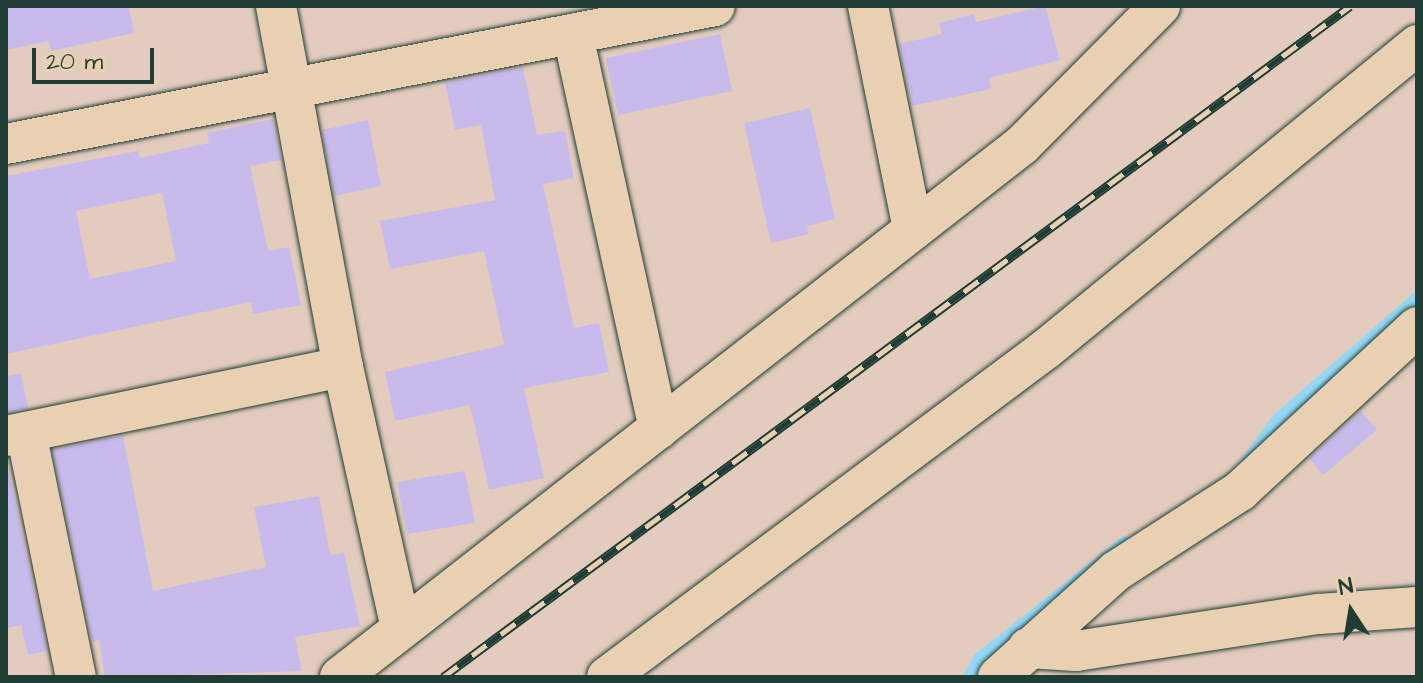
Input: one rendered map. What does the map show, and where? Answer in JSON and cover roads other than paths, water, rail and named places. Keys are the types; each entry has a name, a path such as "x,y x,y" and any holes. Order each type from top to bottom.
{"street":[{"path":"276,6 343,367 401,628"},
{"path":"6,144 292,91 715,6"},
{"path":"868,6 913,230"},
{"path":"340,677 1022,145 1160,6"},
{"path":"573,35 659,429"},
{"path":"607,677 1046,349 1417,45"},
{"path":"998,677 1116,571 1240,491 1417,327"},
{"path":"76,677 16,434 343,367"},
{"path":"1028,648 1076,651 1319,614 1417,607"}],"waterway":[{"path":"1247,461 1277,420 1417,298"},
{"path":"969,677 979,659 1125,542"}],"railway":[{"path":"443,677 1350,6"}]}
